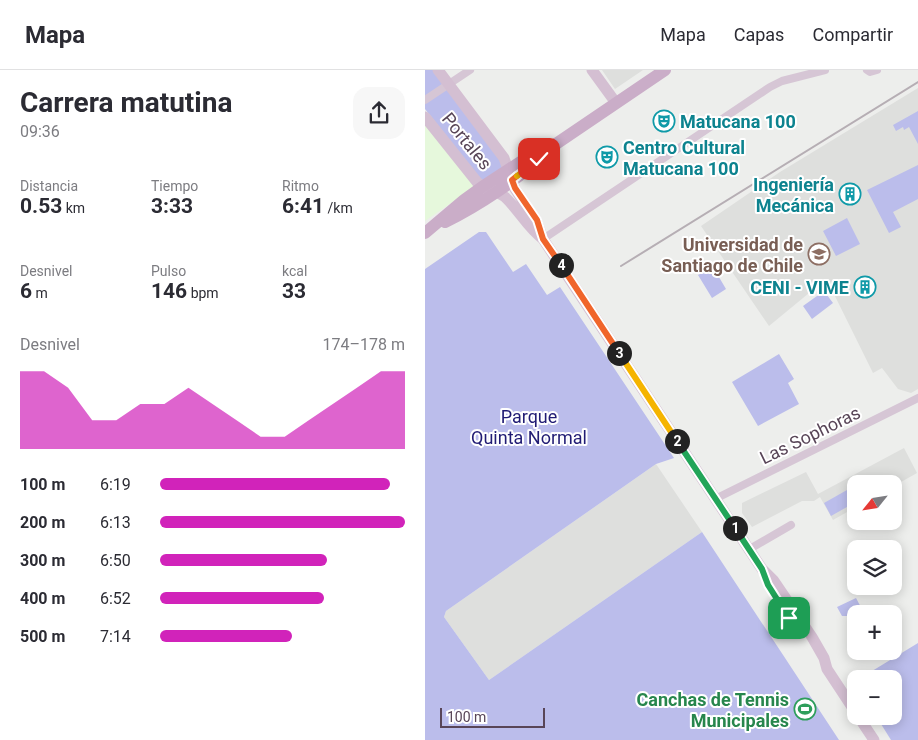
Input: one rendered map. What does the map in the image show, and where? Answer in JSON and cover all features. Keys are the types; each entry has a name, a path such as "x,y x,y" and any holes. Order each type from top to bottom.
{"main road":[{"path":"438,70 504,158 515,188 537,220 543,239"},
{"path":"593,70 615,103"},
{"path":"430,229 464,200 482,188 535,164 547,150 665,70"},
{"name":"Portales","path":"425,116 482,188"},
{"path":"430,229 462,214 495,192 511,175"},
{"path":"482,188 495,192 505,198 529,227 543,239 749,550 762,569 774,581 812,637 824,658 827,669 847,700"},
{"path":"864,725 874,740"}],"street":[{"path":"425,100 469,70"},
{"path":"543,239 770,87 782,81 825,70"},
{"path":"867,70 870,72 877,70"},
{"name":"Las Sophoras","path":"715,499 918,398"},
{"path":"749,550 791,525"}],"shaded area":[{"path":"602,70 643,70 615,89"},
{"name":"Universidad de Santiago de Chile","path":"918,88 918,389 911,393 898,389 882,368 873,373 829,284 826,282 820,284 769,326 701,226 780,172"},
{"path":"425,119 473,179 473,188 425,221"},
{"path":"904,448 917,473 903,481 903,475 854,475"},
{"path":"656,464 702,532 489,680 444,617 446,611"},
{"path":"806,472 818,494 847,478 847,512 833,520 820,497 814,501 802,501 752,527 742,513 742,503"}],"green space":[{"path":"425,70 435,70 506,164 485,182 480,179 425,109"},
{"path":"918,111 918,144 909,127 904,130 903,127 896,131 893,125"},
{"path":"918,165 918,199 893,212 901,227 889,233 867,190"},
{"path":"847,218 860,244 836,256 823,231"},
{"name":"Parque Quinta Normal","path":"479,232 486,232 513,272 526,264 547,295 560,287 674,458 656,464 446,611 444,617 489,680 702,532 839,740 425,740 425,269"},
{"path":"713,267 726,289 712,298 698,275"},
{"path":"824,291 833,303 812,319 803,306"},
{"path":"779,354 794,379 788,383 799,404 758,426 732,382"},
{"path":"847,490 847,507 831,516 824,503"},
{"path":"856,598 860,605 847,605 847,616 842,616 837,607"},
{"path":"918,643 918,740 891,740 882,725 902,725 902,670 874,670 890,660 902,660 902,653"}],"railway":[{"path":"621,266 918,82"}],"place":[{"name":"Matucana 100","path":"664,121"},
{"name":"Centro Cultural Matucana 100","path":"607,157"},
{"name":"Ingeniería Mecánica","path":"850,194"},
{"name":"Universidad de Santiago de Chile","path":"819,254"},
{"name":"CENI - VIME","path":"865,287"},
{"name":"Canchas de Tennis Municipales","path":"805,709"}],"route":[{"path":"539,159 530,168 512,180 515,188 537,220 543,239 762,569 768,585 789,618"}]}
